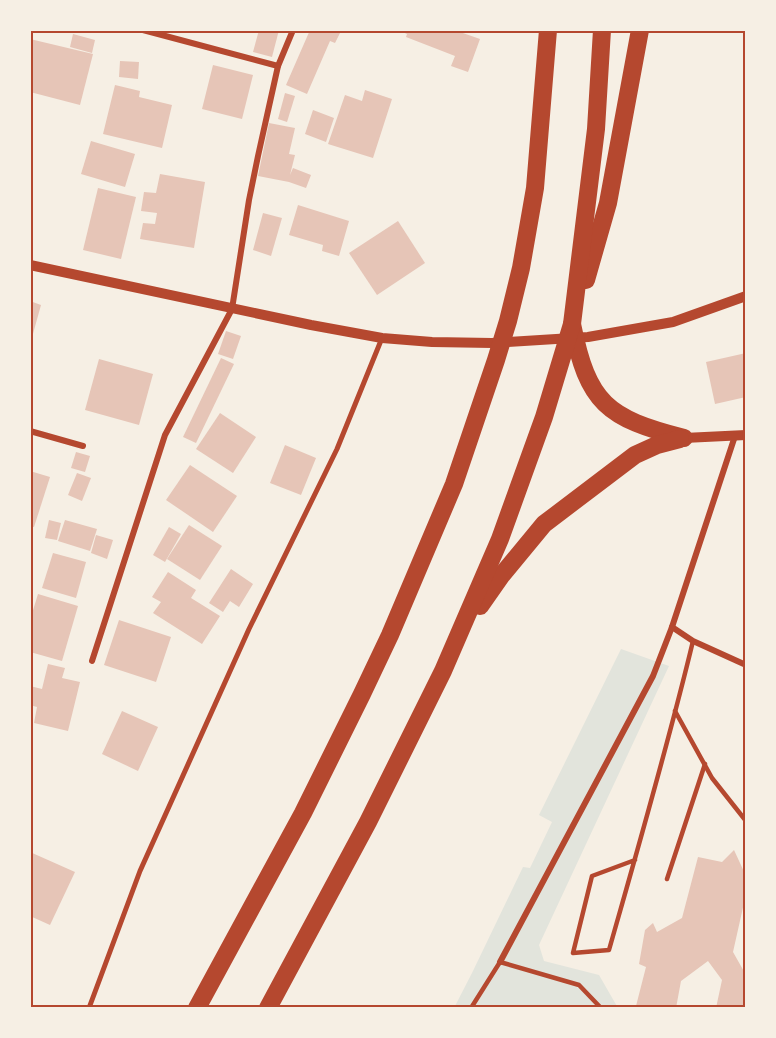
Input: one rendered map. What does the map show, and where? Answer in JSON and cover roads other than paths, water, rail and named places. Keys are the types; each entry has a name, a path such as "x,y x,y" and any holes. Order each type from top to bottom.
{"highway":[{"path":"197,1008 303,813 362,694 454,484 499,351 521,268 536,178 548,30"},
{"path":"602,30 596,129 572,324 586,374 598,398 611,411 654,430 684,438"},
{"path":"268,1008 368,822 442,669 500,539 544,417 608,203 640,30"},
{"path":"442,669 501,576 544,524 635,455 657,445 684,438"}],"street":[{"path":"143,30 279,66"},
{"path":"92,661 165,435 232,309 249,200 279,66 293,30"},
{"path":"30,265 232,309 382,338 406,340 492,343 588,337 646,328 695,316 746,296"},
{"path":"89,1008 140,871 249,629 337,449 382,338"},
{"path":"30,431 83,446"},
{"path":"500,962 654,676 740,436 684,438"},
{"path":"672,627 693,642 746,665"}],"lane":[{"path":"634,861 592,876 573,953 609,951 634,861 675,711 693,642"},
{"path":"675,711 712,778 746,821"},
{"path":"667,879 705,764"},
{"path":"471,1008 500,962 579,985 601,1008"}]}
